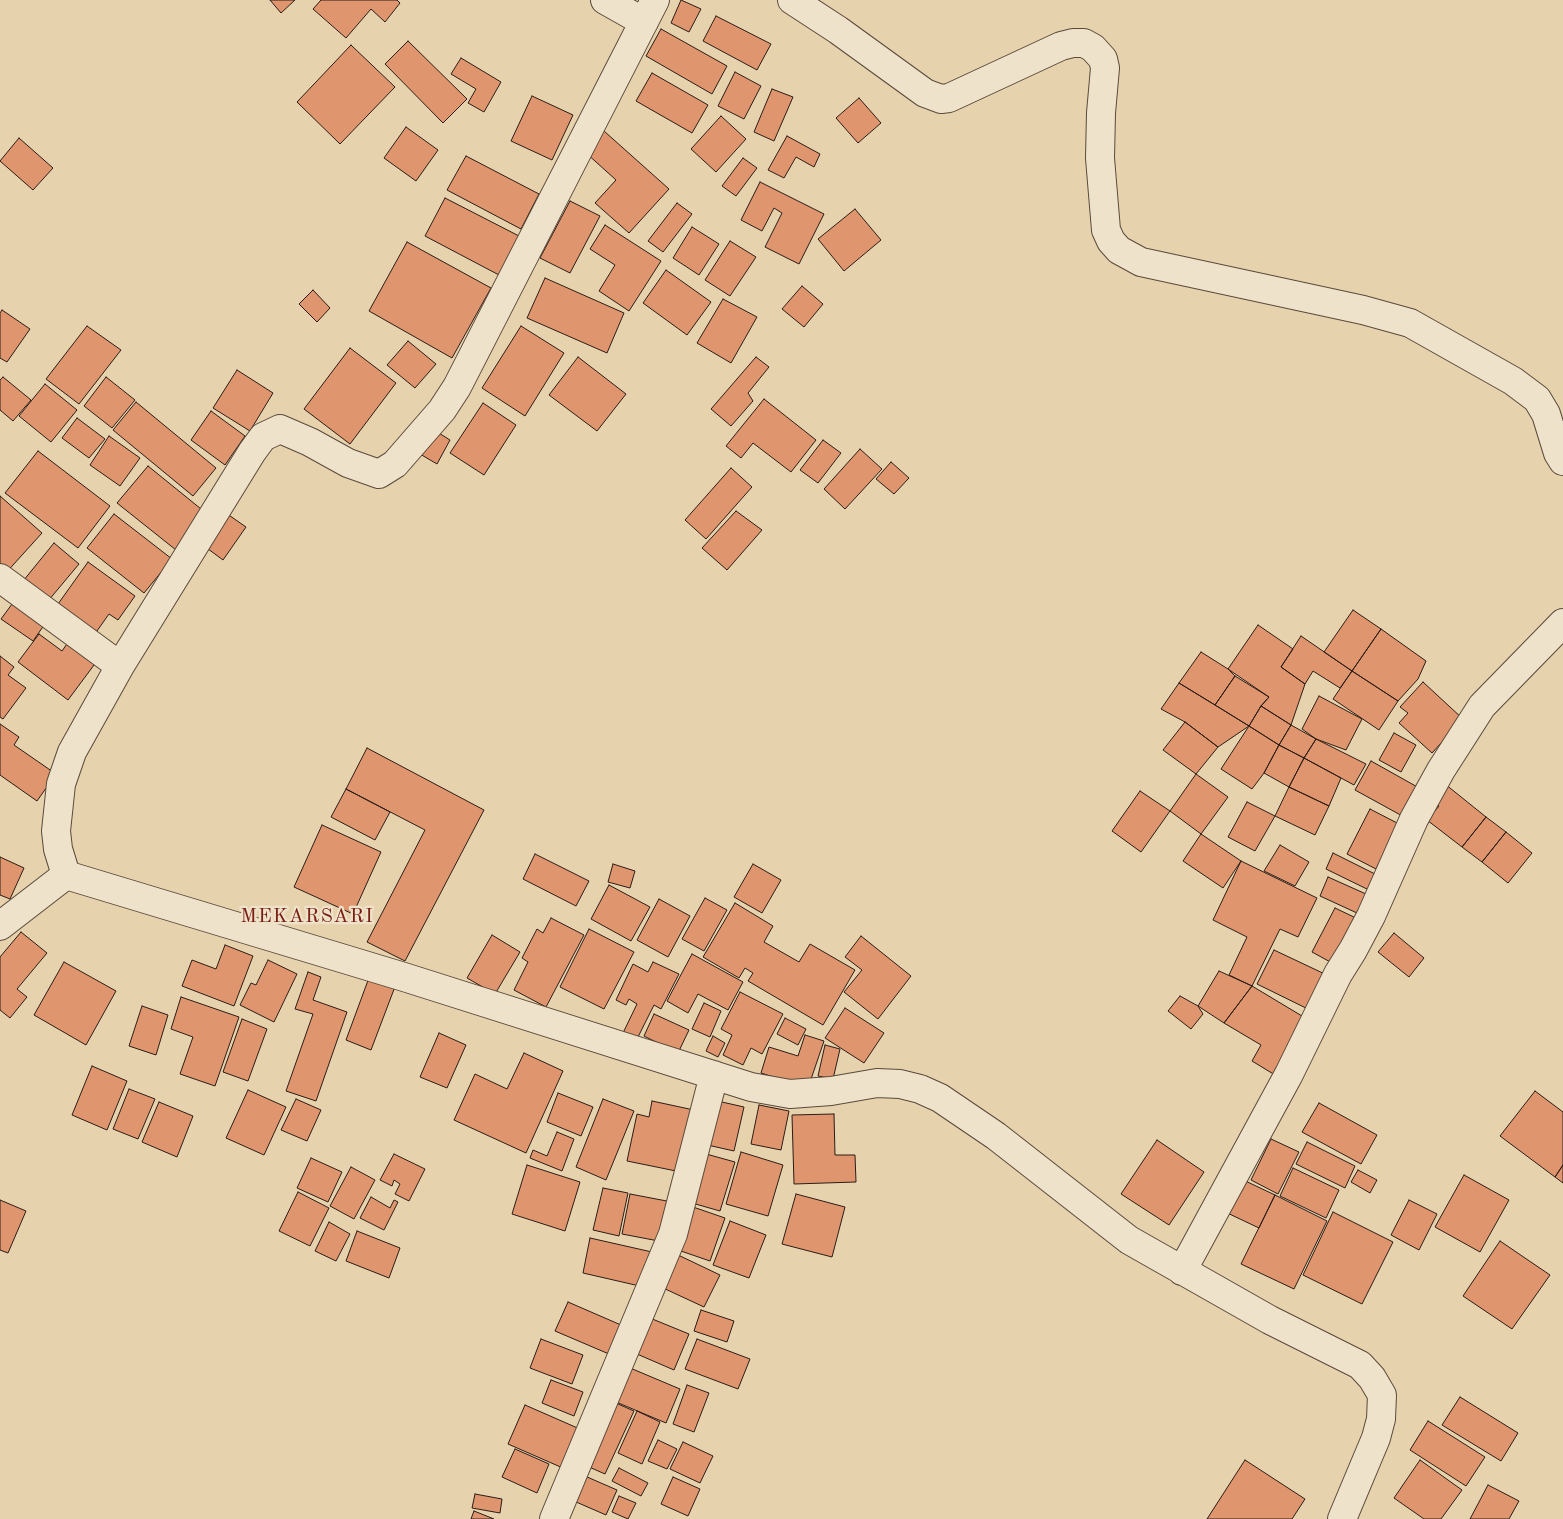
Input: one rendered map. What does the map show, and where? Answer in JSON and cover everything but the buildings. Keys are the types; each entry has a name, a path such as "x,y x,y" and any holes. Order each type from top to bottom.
{"street":[{"path":"66,875 58,849 56,831 61,784 72,752 120,666 247,459 263,437 280,429 310,442 348,464 379,474 396,464 442,410 457,387 650,11 605,0"},
{"path":"792,0 838,30 925,93 941,99 949,98 1061,46 1073,43 1084,44 1093,48 1103,59 1105,68 1100,158 1106,230 1110,241 1119,250 1141,262 1363,310 1410,323 1512,381 1537,399 1546,414 1558,453 1563,461"},
{"path":"0,578 120,666"},
{"path":"1182,1271 1289,1074 1338,974 1358,941 1414,819 1441,770 1482,706 1563,623"},
{"path":"0,926 66,875"},
{"path":"66,875 404,977 751,1087 790,1094 831,1091 877,1083 900,1084 920,1089 940,1098 996,1136 1129,1240 1270,1320 1360,1365 1372,1378 1382,1395 1381,1419 1376,1438 1342,1519"},
{"path":"554,1519 673,1234 714,1075"}],"district":[{"name":"MEKARSARI","path":"307,917"}]}
